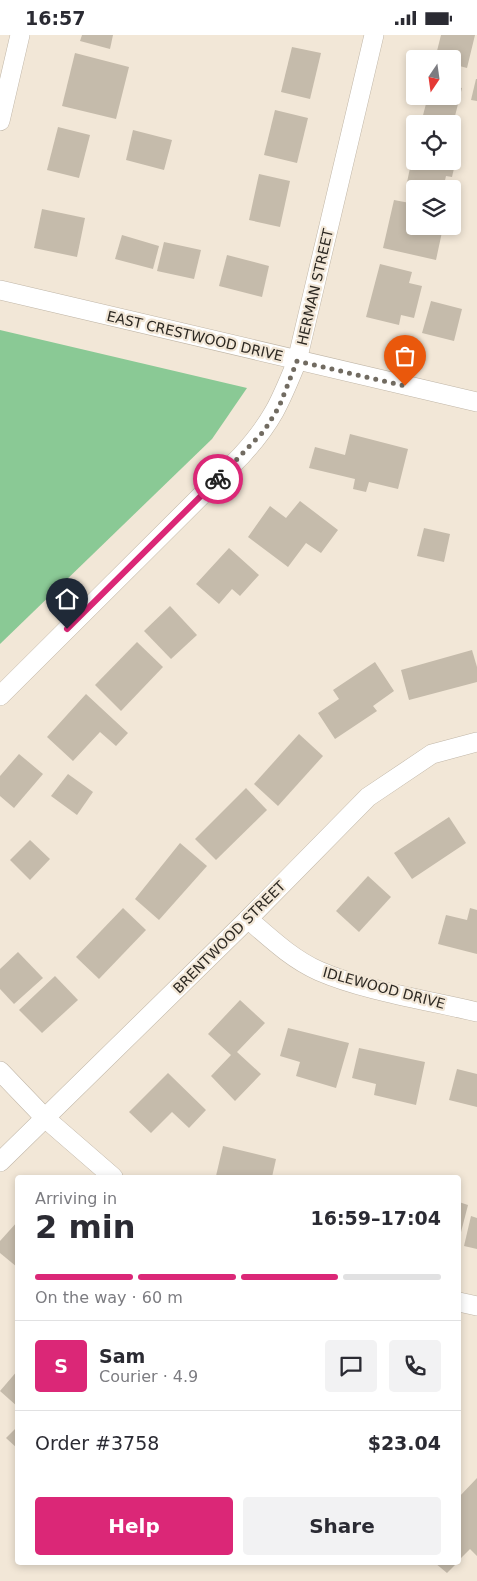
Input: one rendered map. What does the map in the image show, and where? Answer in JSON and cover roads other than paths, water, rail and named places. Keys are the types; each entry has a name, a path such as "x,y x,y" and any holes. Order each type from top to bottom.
{"street":[{"path":"0,121 20,35"},
{"name":"HERMAN STREET","path":"0,696 264,431 279,407 297,361 374,35"},
{"name":"EAST CRESTWOOD DRIVE","path":"0,290 477,403"},
{"name":"BRENTWOOD STREET","path":"0,1162 248,919 368,797 432,754 477,742"},
{"name":"IDLEWOOD DRIVE","path":"248,919 287,952 318,971 357,984 477,1012"},
{"path":"0,1071 45,1118 111,1175"},
{"path":"461,1302 477,1306"}]}
